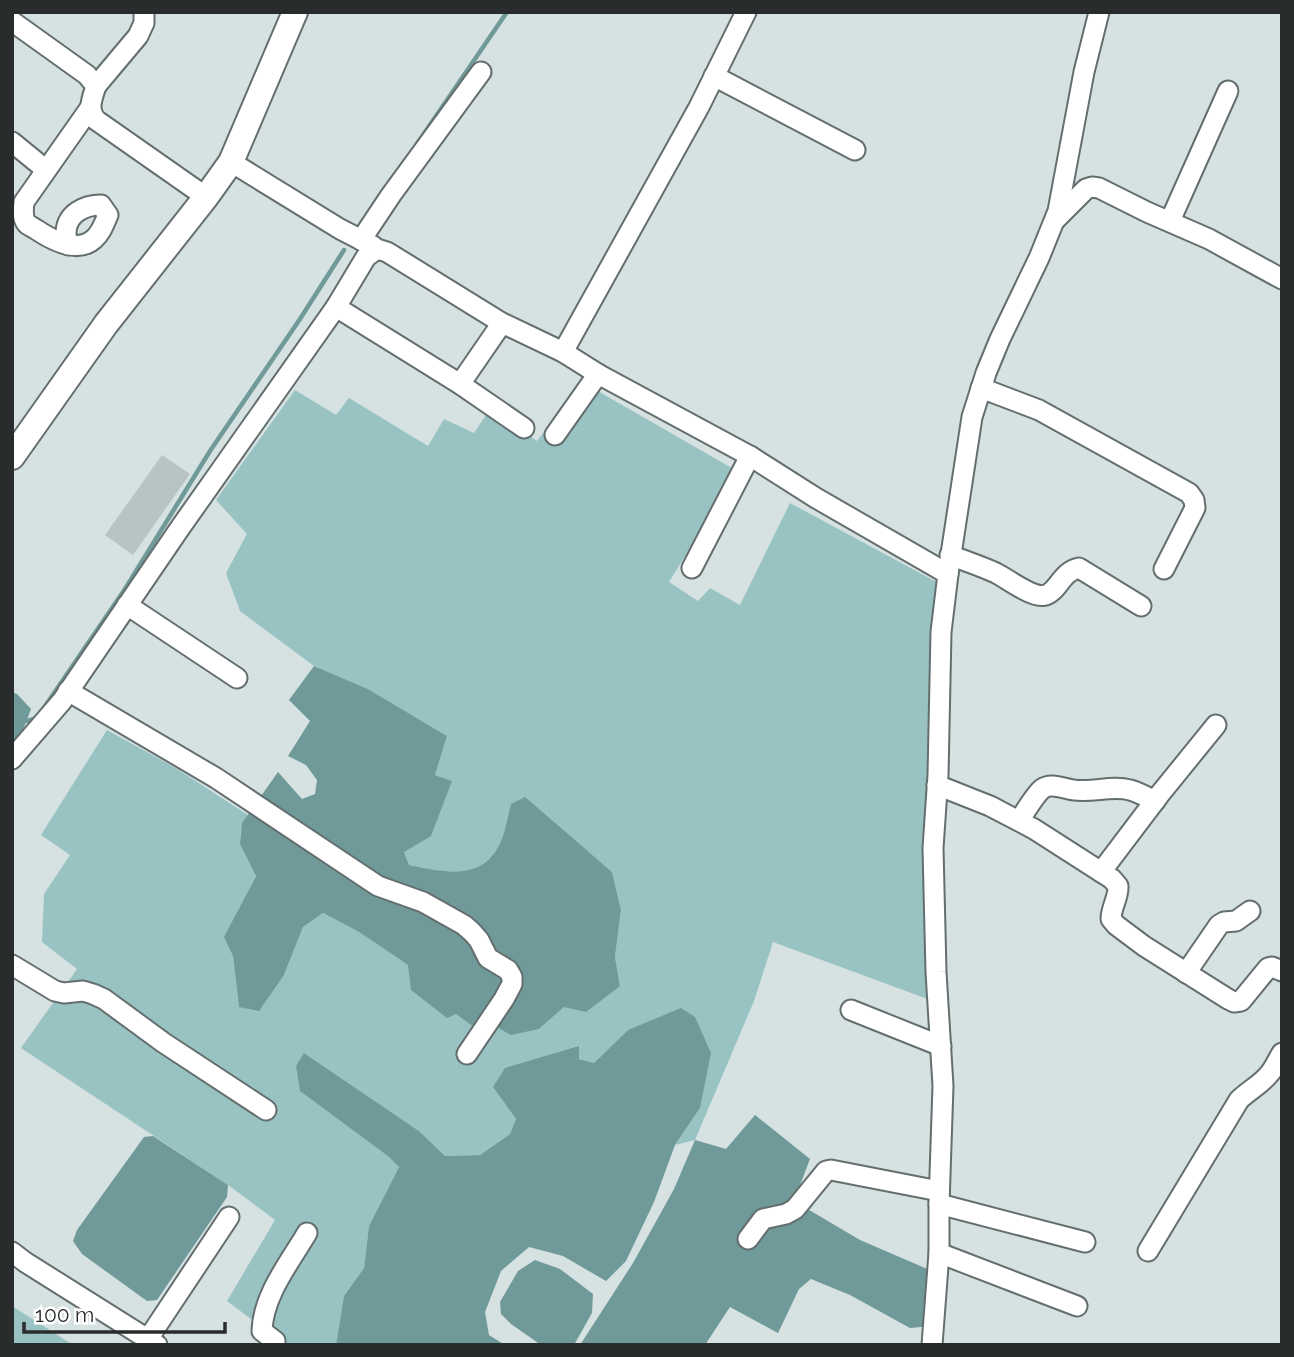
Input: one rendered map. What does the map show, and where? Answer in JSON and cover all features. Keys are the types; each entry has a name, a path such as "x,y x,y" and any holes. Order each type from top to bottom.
{"main road":[{"path":"12,457 106,324 231,162 295,12"}],"street":[{"path":"68,245 53,240 26,223 24,202 90,108 96,86 138,36 144,23 144,12"},
{"path":"563,352 699,107 746,12"},
{"path":"932,1345 939,1253 943,1086 936,972 933,848 941,632 949,565 972,417 1000,339 1055,220 1084,72 1099,12"},
{"path":"13,22 87,75 96,86"},
{"path":"12,759 68,691 336,307 366,257 391,195 481,72"},
{"path":"714,76 855,150"},
{"path":"1170,221 1228,92"},
{"path":"90,108 90,113 96,120 206,197"},
{"path":"12,142 46,169"},
{"path":"231,162 340,229 387,251 502,323 563,352 598,374 750,456 817,498 949,565 997,573 1040,595 1047,594 1067,573 1079,568 1141,606"},
{"path":"1055,220 1086,189 1099,188 1209,239 1282,279"},
{"path":"336,307 460,384 524,428"},
{"path":"460,384 502,323"},
{"path":"555,435 598,374"},
{"path":"981,388 1039,410 1189,493 1195,508 1164,569"},
{"path":"692,568 750,456"},
{"path":"127,606 237,678"},
{"path":"68,691 216,778 379,886 423,902 464,925 479,940 488,958 508,970 512,976 512,984 504,999 467,1054"},
{"path":"1101,872 1216,725"},
{"path":"937,785 1019,821 1101,872 1118,886 1111,915 1116,925 1228,999 1241,1001 1268,968 1282,971"},
{"path":"1019,821 1042,789 1048,786 1086,792 1119,788 1131,790 1155,801"},
{"path":"1186,973 1219,925 1236,921 1250,911"},
{"path":"12,965 55,991 83,991 104,999 164,1043 266,1110"},
{"path":"851,1010 941,1046"},
{"path":"1148,1251 1240,1100 1270,1073 1282,1053"},
{"path":"748,1239 764,1219 795,1209 826,1171 831,1170 939,1198 1086,1242"},
{"path":"12,1252 153,1342 229,1217"},
{"path":"275,1345 275,1341 262,1331 266,1309 272,1293 307,1233"},
{"path":"939,1253 1077,1306"}],"shaded area":[{"path":"582,382 737,471 669,582 698,601 710,588 740,605 790,503 944,586 933,1001 773,942 754,1001 695,1140 675,1145 700,1108 628,1030 594,1063 579,1059 578,1046 493,1087 516,1119 510,1134 480,1155 445,1156 419,1131 304,1053 399,1167 369,1226 364,1268 344,1296 336,1345 286,1345 227,1301 275,1220 228,1185 21,1048 77,969 42,942 44,894 70,855 41,835 107,730 174,767 248,815 243,823 241,839 256,875 225,937 233,956 239,1007 284,975 303,927 323,913 359,932 408,965 456,1014 488,1022 539,1029 564,1007 620,986 615,957 621,910 612,872 572,838 511,804 498,847 490,858 480,865 470,870 446,871 409,865 404,852 452,781 435,775 447,736 368,689 314,666 240,611 226,573 247,534 216,500 295,390 336,415 349,398 428,446 444,419 474,433 490,409 537,441"},
{"path":"314,666 368,689 447,736 435,775 452,781 431,836 404,852 409,865 458,871 470,870 480,865 490,858 498,847 511,804 525,797 612,872 621,910 615,957 620,986 586,1012 564,1007 539,1029 511,1035 488,1022 471,1025 456,1014 447,1018 411,990 408,965 359,932 323,913 303,927 284,975 259,1011 239,1007 233,956 224,937 256,876 240,844 242,823 278,772 302,799 315,794 317,780 306,765 288,756 310,721 289,700"},
{"path":"12,692 31,709 19,741 12,747"},
{"path":"681,1008 695,1017 711,1053 700,1108 675,1145 654,1202 626,1261 606,1281 563,1256 529,1247 501,1271 485,1312 489,1335 505,1345 336,1345 344,1296 364,1268 369,1226 399,1167 300,1091 296,1066 304,1053 419,1131 445,1156 480,1155 510,1134 516,1119 493,1087 505,1068 579,1046 579,1059 594,1063 628,1030"},
{"path":"755,1115 810,1159 794,1201 860,1240 939,1274 932,1326 910,1328 850,1295 811,1279 799,1289 778,1333 730,1307 705,1345 580,1345 633,1263 674,1189 695,1140 726,1149"},
{"path":"153,1136 228,1185 227,1197 157,1300 147,1301 82,1254 73,1241 77,1230 144,1137"},
{"path":"535,1260 560,1269 593,1294 592,1313 574,1345 541,1345 501,1314 500,1302 518,1271"},
{"path":"12,1306 73,1345 12,1345"}],"building":[{"path":"162,455 190,474 133,555 105,535"}],"waterway":[{"path":"417,144 507,12"},
{"path":"27,721 37,718 125,589 210,451 344,250"}]}
